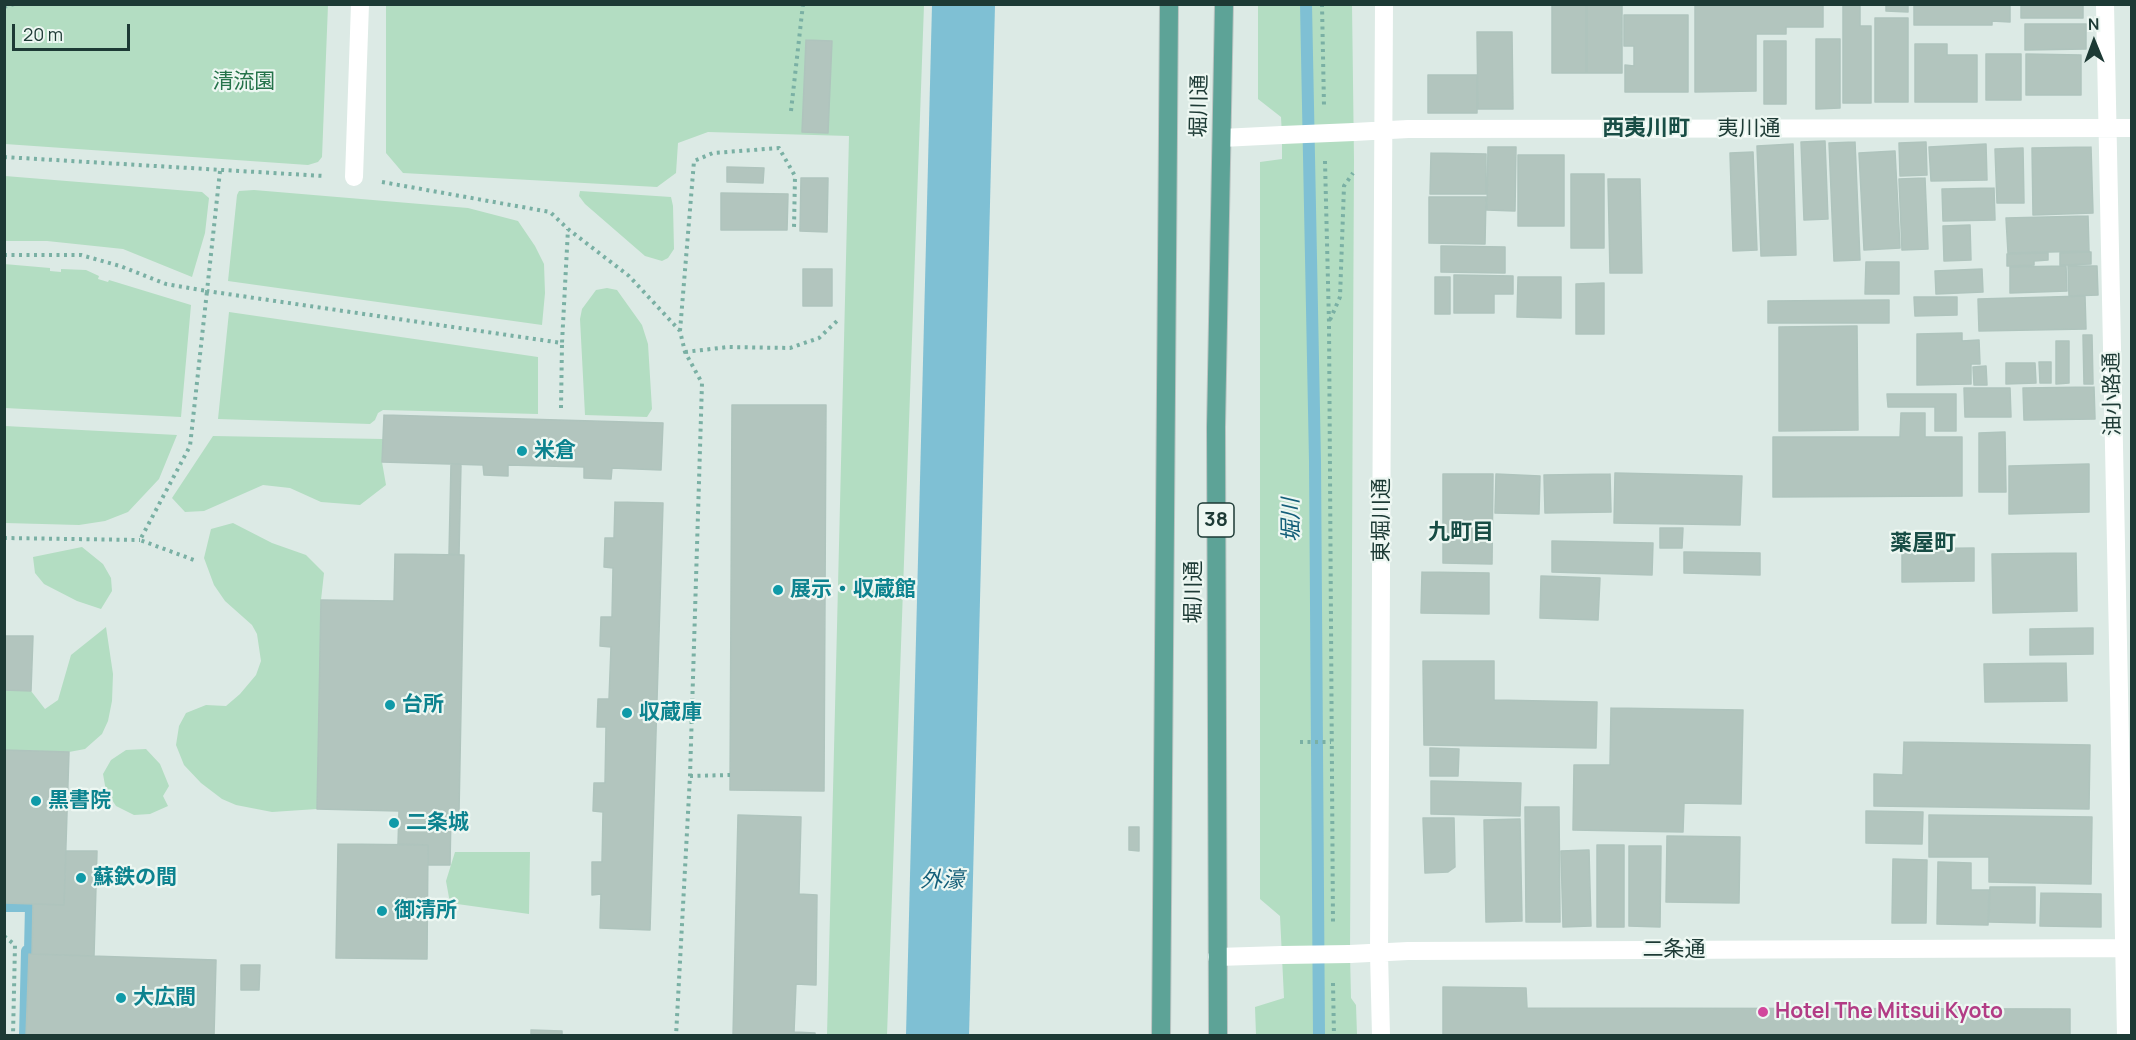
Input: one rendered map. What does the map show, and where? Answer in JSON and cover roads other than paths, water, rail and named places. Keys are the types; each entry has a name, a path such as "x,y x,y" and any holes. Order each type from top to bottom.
{"main road":[{"name":"堀川通","path":"1161,1035 1169,4"},
{"name":"堀川通","path":"1218,1035 1216,426 1224,4"}],"street":[{"path":"354,177 360,4"},
{"name":"東堀川通","path":"1381,1035 1379,953 1384,4"},
{"name":"油小路通","path":"2105,4 2128,948 2126,1035"},
{"name":"夷川通","path":"1222,138 1408,129 2132,128"},
{"name":"二条通","path":"1217,957 1408,951 2128,948"}],"water":[{"name":"外濠","path":"932,5 995,5 969,1036 906,1035"}],"waterway":[{"name":"堀川","path":"1306,4 1315,461 1319,1036"},
{"path":"4,906 31,906 30,951 27,951 25,1036"}],"place":[{"name":"米倉","path":"522,451"},
{"name":"展示・収蔵館","path":"778,590"},
{"name":"台所","path":"390,705"},
{"name":"収蔵庫","path":"627,713"},
{"name":"黒書院","path":"36,801"},
{"name":"二条城","path":"394,823"},
{"name":"蘇鉄の間","path":"81,878"},
{"name":"御清所","path":"382,911"},
{"name":"大広間","path":"121,998"},
{"name":"Hotel The Mitsui Kyoto","path":"1763,1012"}],"district":[{"name":"西夷川町","path":"1646,129"},
{"name":"九町目","path":"1461,533"},
{"name":"薬屋町","path":"1923,544"}],"park label":[{"name":"清流園","path":"244,82"}]}
